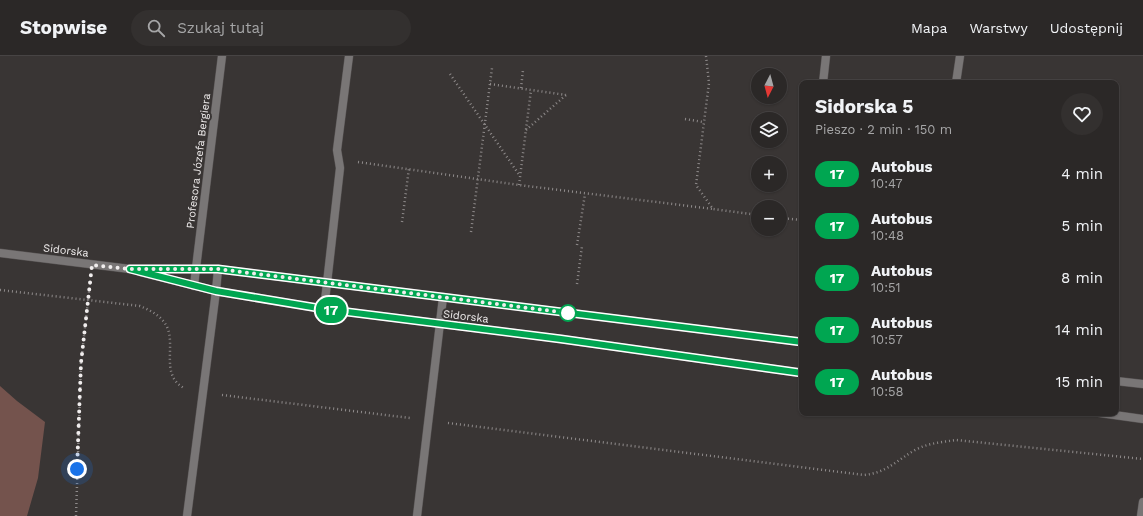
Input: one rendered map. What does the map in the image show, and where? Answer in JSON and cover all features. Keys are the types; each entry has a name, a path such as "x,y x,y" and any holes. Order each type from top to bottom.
{"street":[{"name":"Profesora Józefa Bergiera","path":"194,286 222,56"},
{"path":"324,309 340,168 336,150 349,56"},
{"path":"823,80 826,56"},
{"path":"956,80 960,56"},
{"name":"Sidorska","path":"0,253 130,269 218,269 799,342"},
{"name":"Sidorska","path":"130,269 216,291 324,309 440,323 799,373"},
{"path":"187,516 218,269"},
{"path":"417,516 443,297"},
{"path":"1119,381 1143,384"},
{"path":"1119,416 1143,419"},
{"path":"1141,516 1143,502"}],"path":[{"path":"706,56 709,83 696,185 713,209"},
{"path":"471,232 492,68"},
{"path":"521,88 523,70"},
{"path":"450,74 520,176"},
{"path":"490,84 566,95 526,130"},
{"path":"519,186 531,90"},
{"path":"685,119 703,122"},
{"path":"340,168 352,161 409,168 519,186 751,214"},
{"path":"402,222 409,168"},
{"path":"577,245 585,194"},
{"path":"787,219 799,220"},
{"path":"577,284 582,246"},
{"path":"76,516 81,363 92,265"},
{"path":"0,290 140,306 153,312 164,322 169,335 170,368 174,379 181,386 190,390"},
{"path":"217,394 864,475 878,474 917,448 956,440 1143,459"}],"shaded area":[{"path":"0,386 45,422 38,478 27,516 0,516"}],"bus line":[{"name":"17","path":"799,342 218,269 130,269 216,291 324,309 561,339 799,373"}],"route":[{"path":"77,469 81,363 92,265 130,269 218,269 568,313"}]}
